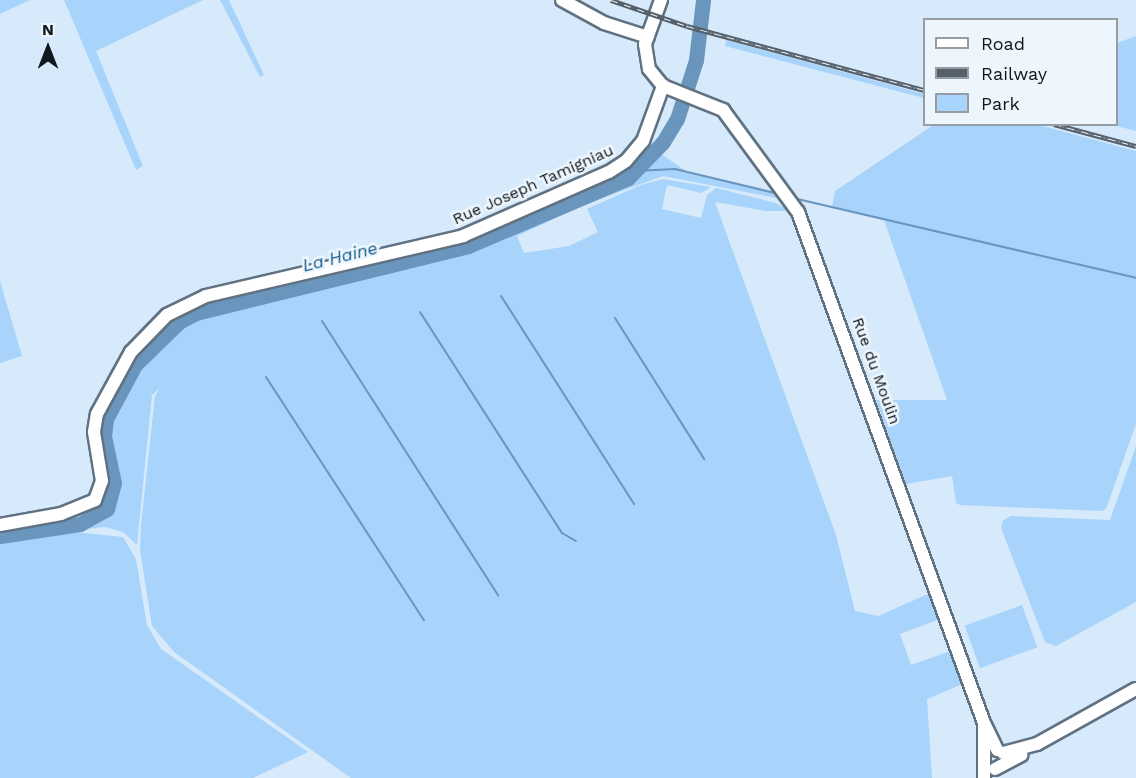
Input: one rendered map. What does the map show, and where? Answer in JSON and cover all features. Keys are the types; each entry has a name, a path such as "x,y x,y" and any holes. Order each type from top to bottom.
{"street":[{"path":"562,0 604,23 648,37"},
{"path":"662,0 648,37 646,62 668,88"},
{"name":"Rue du Moulin","path":"668,88 723,110 781,186 808,234 984,723 995,761 984,778"},
{"name":"Rue Joseph Tamigniau","path":"0,525 61,514 95,500 102,481 94,432 97,414 131,352 166,315 206,296 463,236 609,172 626,161 643,141 668,88"},
{"path":"995,761 1037,744 1136,689"}],"green space":[{"path":"0,0 30,0 0,14"},
{"path":"64,0 203,0 96,51 143,166 136,170"},
{"path":"220,0 229,0 264,75 260,77"},
{"path":"1136,36 1136,131 1117,126 1118,43"},
{"path":"726,40 923,94 923,98 725,46"},
{"path":"932,126 1043,126 1136,151 1136,424 1106,509 1102,511 960,505 956,503 952,476 906,484 876,400 947,400 884,220 832,208 835,191"},
{"path":"645,143 686,171 782,195 782,199 663,176 586,204 517,236 524,253 569,246 598,232 587,209 641,185 663,179 711,187 701,193 667,185 662,209 701,218 707,195 716,188 776,203 790,211 765,211 715,202 836,535 855,611 878,616 937,590 948,616 900,634 911,665 959,648 970,681 927,699 932,778 351,778 174,652 152,626 140,550 155,396 160,388 152,395 137,545 123,532 105,527 67,531 63,517 99,500 97,437 106,397 153,331 195,303 453,241 604,177"},
{"path":"0,281 22,356 0,363"},
{"path":"1136,446 1136,602 1056,646 1045,642 1001,528 1003,520 1011,516 1110,520"},
{"path":"64,531 123,537 136,559 147,625 161,649 308,752 253,778 0,778 0,540"},
{"path":"1022,605 1037,647 980,668 965,626"}],"waterway":[{"name":"La Haine","path":"0,536 80,524 107,509 114,483 104,436 106,419 135,365 179,322 196,313 468,246 628,178 663,142 677,119 696,60 703,0"},
{"path":"635,171 675,169 779,194"},
{"path":"793,198 1136,278"},
{"path":"501,296 634,504"},
{"path":"420,312 562,533 576,541"},
{"path":"615,318 704,459"},
{"path":"322,321 498,595"},
{"path":"266,377 424,620"}],"railway":[{"path":"611,0 687,26 923,90"},
{"path":"1061,126 1136,146"}]}
